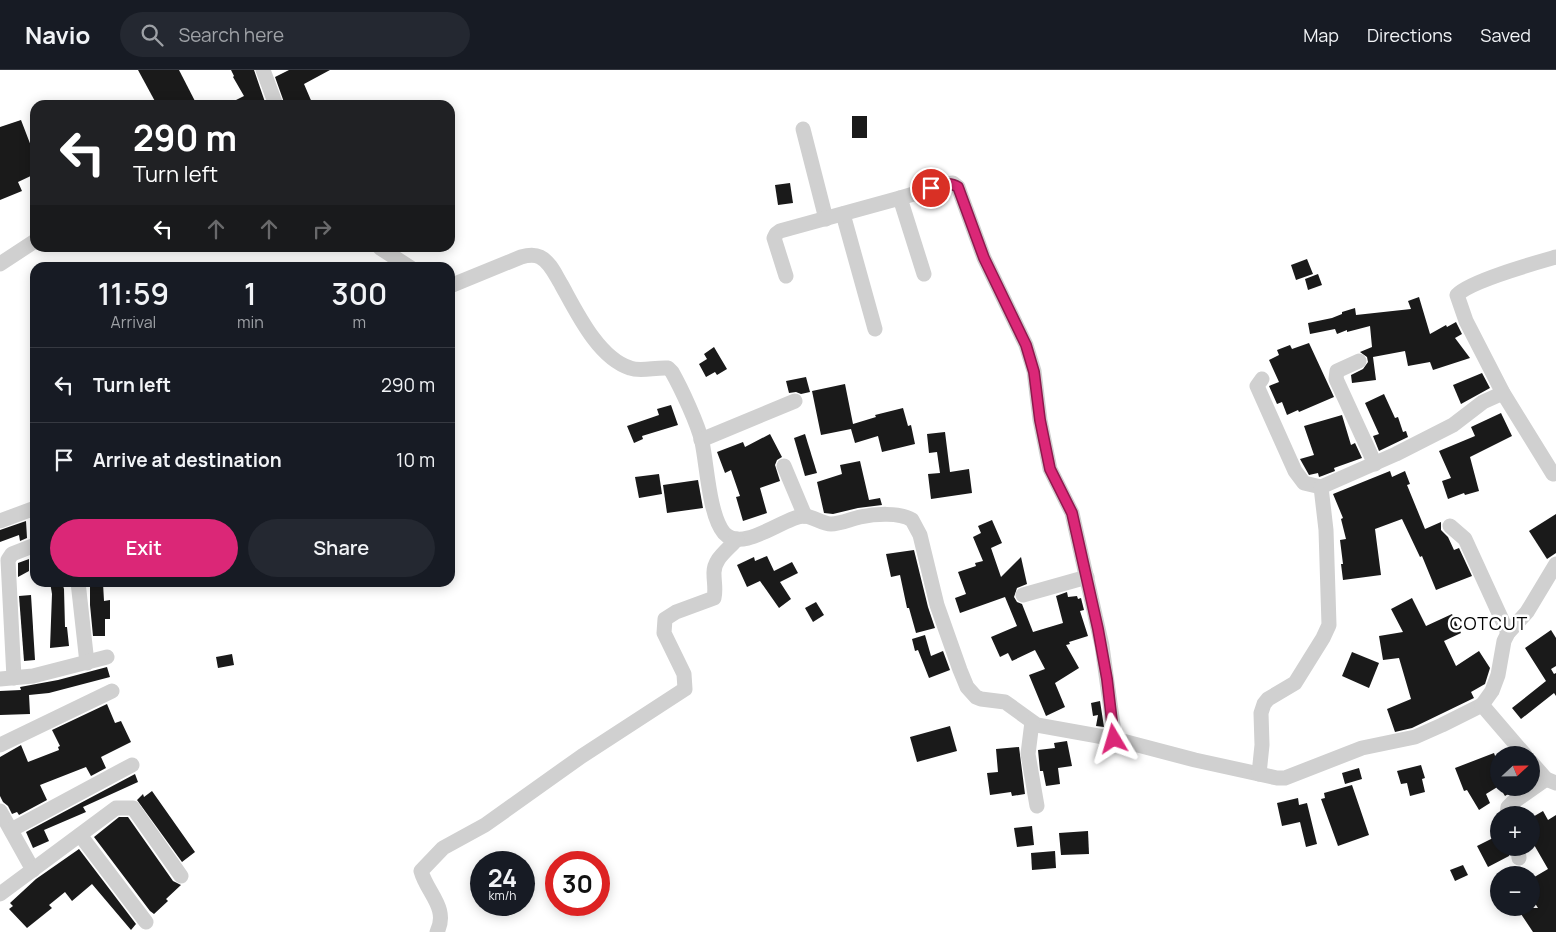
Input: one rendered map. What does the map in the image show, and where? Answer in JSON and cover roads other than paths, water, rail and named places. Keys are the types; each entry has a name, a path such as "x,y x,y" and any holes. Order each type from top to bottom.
{"street":[{"path":"263,70 274,100"},
{"path":"803,128 826,219"},
{"path":"786,276 774,238 776,234 946,184 953,183 958,187 984,258 1026,345 1034,372 1040,420 1050,469 1072,513 1087,577 1102,646 1114,739"},
{"path":"900,198 924,274"},
{"path":"843,214 875,329"},
{"path":"0,264 30,243"},
{"path":"386,252 402,262"},
{"path":"455,284 521,257 538,256 551,267 593,338 606,352 635,370 668,368 672,372 701,440 718,522 726,535 737,539 756,535 805,516 833,524 867,516 896,515 912,520 920,535 939,610 967,686 971,692 981,699 1005,702 1032,722 1114,739 1276,778 1290,777 1362,748 1415,736 1482,705 1492,691 1498,676 1504,641 1508,633 1527,612 1556,564"},
{"path":"1553,474 1503,393 1466,321 1458,296 1463,291 1483,282 1556,257"},
{"path":"1359,361 1337,371 1336,379 1375,464"},
{"path":"1262,379 1257,386 1298,476 1308,485 1320,487 1375,464 1453,426 1483,402 1503,393"},
{"path":"701,440 795,400"},
{"path":"784,466 805,516"},
{"path":"1259,774 1264,704 1268,699 1295,683 1329,625 1326,530 1320,487"},
{"path":"0,521 30,510"},
{"path":"1450,526 1465,539 1508,633"},
{"path":"437,932 442,922 440,911 421,871 443,848 485,826 582,756 685,689 684,674 664,633 665,619 676,612 714,598 716,560 737,539"},
{"path":"30,547 12,554 4,560 7,678 33,676 107,657"},
{"path":"1023,595 1087,577"},
{"path":"79,587 87,663"},
{"path":"0,745 112,691"},
{"path":"1482,705 1517,746"},
{"path":"1032,722 1028,754 1037,806"},
{"path":"11,830 132,765"},
{"path":"1509,806 1551,781 1540,771"},
{"path":"0,894 116,808 133,808 181,876"},
{"path":"0,811 33,870"},
{"path":"80,834 146,922"}],"district":[{"name":"COTCUT","path":"1489,623"}]}
